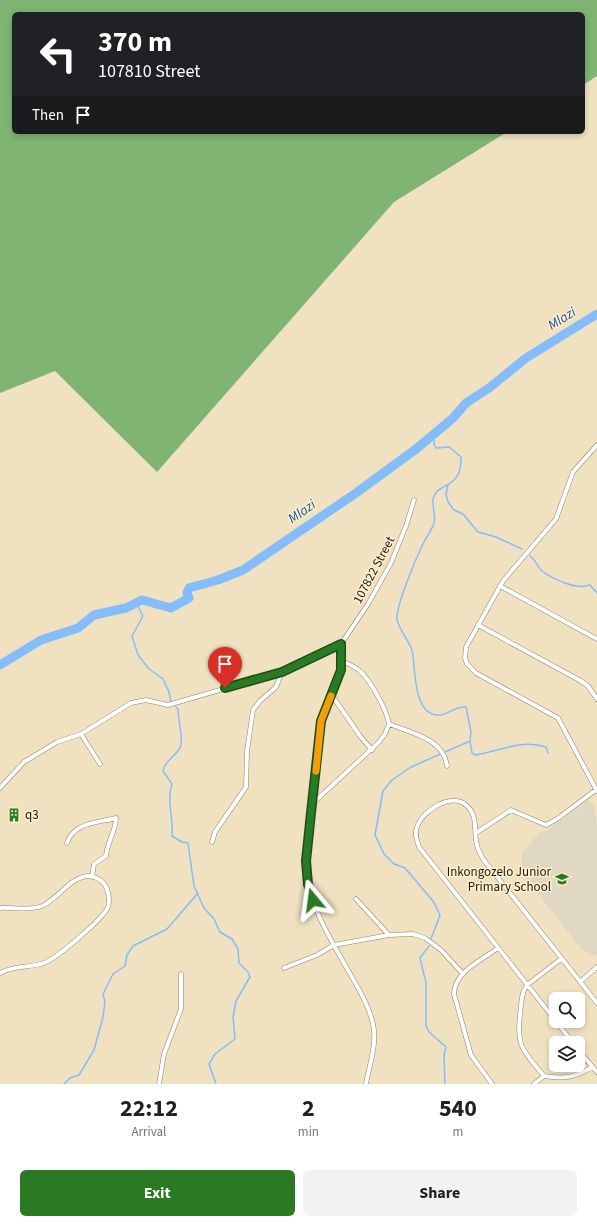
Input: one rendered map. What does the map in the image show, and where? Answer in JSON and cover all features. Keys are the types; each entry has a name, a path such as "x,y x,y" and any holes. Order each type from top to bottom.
{"street":[{"path":"476,833 511,810 546,825 557,819 597,790 558,718 476,673 467,664 465,658 466,647 500,586 552,524 560,511 573,472 597,445"},
{"name":"107822 Street","path":"341,644 368,604 391,563 404,532 414,500"},
{"path":"500,586 597,639"},
{"path":"478,625 581,681 588,686 597,699"},
{"path":"0,788 24,762 57,742 81,734 116,711 140,700 150,700 168,705 282,672 341,644 341,670 321,721 306,861 306,874 319,918 358,988 372,1017 374,1039 366,1084"},
{"path":"312,804 372,750 385,734 389,724 387,714 365,677 355,667 342,661"},
{"path":"212,842 216,832 246,787 247,751 253,710 260,701 276,688 282,672"},
{"path":"331,694 360,736 372,750"},
{"path":"389,724 424,738 442,751 447,759 448,766"},
{"path":"81,734 100,764"},
{"path":"567,1036 426,857 417,841 416,832 421,820 435,807 444,802 454,800 462,802 472,812 476,821 477,845 483,859 597,1003"},
{"path":"66,843 70,834 79,827 116,818 114,829 107,844 106,856 94,864 92,877"},
{"path":"0,908 33,908 44,905 78,879 92,877 103,883 108,896 107,908 101,917 49,961 31,966 12,968 0,973"},
{"path":"356,899 389,936"},
{"path":"284,968 317,955 334,945 389,936 413,934 421,937 448,956 462,974"},
{"path":"492,1084 471,1055 454,994 456,981 462,974 498,948"},
{"path":"561,959 527,985 523,995 519,1041 524,1051 544,1076 556,1078 572,1077 592,1067"},
{"path":"580,982 597,967"},
{"path":"159,1084 164,1054 181,1009 181,974"},
{"path":"585,1058 597,1072"},
{"path":"534,1084 544,1076"}],"shaded area":[{"name":"Inkongozelo Junior Primary School","path":"587,801 594,804 597,828 597,956 584,951 579,946 519,870 522,868 522,853 540,832 547,831"}],"green space":[{"path":"0,0 597,0 597,76 585,84 585,12 12,12 12,134 504,134 394,202 157,472 55,371 0,393"}],"waterway":[{"name":"Mlazi","path":"0,665 41,640 78,628 94,615 126,608 142,600 171,608 189,598 187,593 189,588 218,580 243,570 356,493 416,449 453,418 466,403 489,388 526,358 597,314"},
{"path":"431,939 440,915 433,901 405,868 394,864 384,854 375,835 383,791 392,780 411,767 470,741 471,732 466,707 440,715 431,714 425,709 418,692 412,650 398,624 397,619 400,603 408,580 434,523 435,517 433,499 435,493 454,480 458,475 460,468 461,457 449,447 436,448 434,444 434,433"},
{"path":"448,485 446,494 448,502 454,510 463,514 478,532 496,537 522,549"},
{"path":"530,556 534,559 542,571 553,578 572,585 590,585 597,593"},
{"path":"136,603 143,616 132,636 138,655 149,669 163,679 169,692 171,702"},
{"path":"176,707 178,709 181,745 177,752 166,763 163,771 172,784 170,790 172,836 182,842 188,843 194,886 204,908 214,919 220,932 232,939 238,949 239,963 248,972 250,977 236,1001 233,1017 235,1039 215,1054 209,1064 216,1084"},
{"path":"470,742 472,753 475,755 510,746 528,744 546,747 548,753"},
{"path":"64,1084 70,1078 79,1075 94,1050 103,1017 105,1002 103,994 113,974 125,966 127,955 133,946 167,929 198,893"},
{"path":"429,946 420,958 426,983 426,1026 429,1032 446,1047 444,1055 445,1084"}],"slow traffic":[{"path":"316,771 321,721 331,696"}],"place":[{"name":"q3","path":"14,815"},
{"name":"Inkongozelo Junior Primary School","path":"562,879"}],"route":[{"path":"225,688 282,672 316,658 341,644 341,670 321,721 306,861 306,874 313,900"}]}
